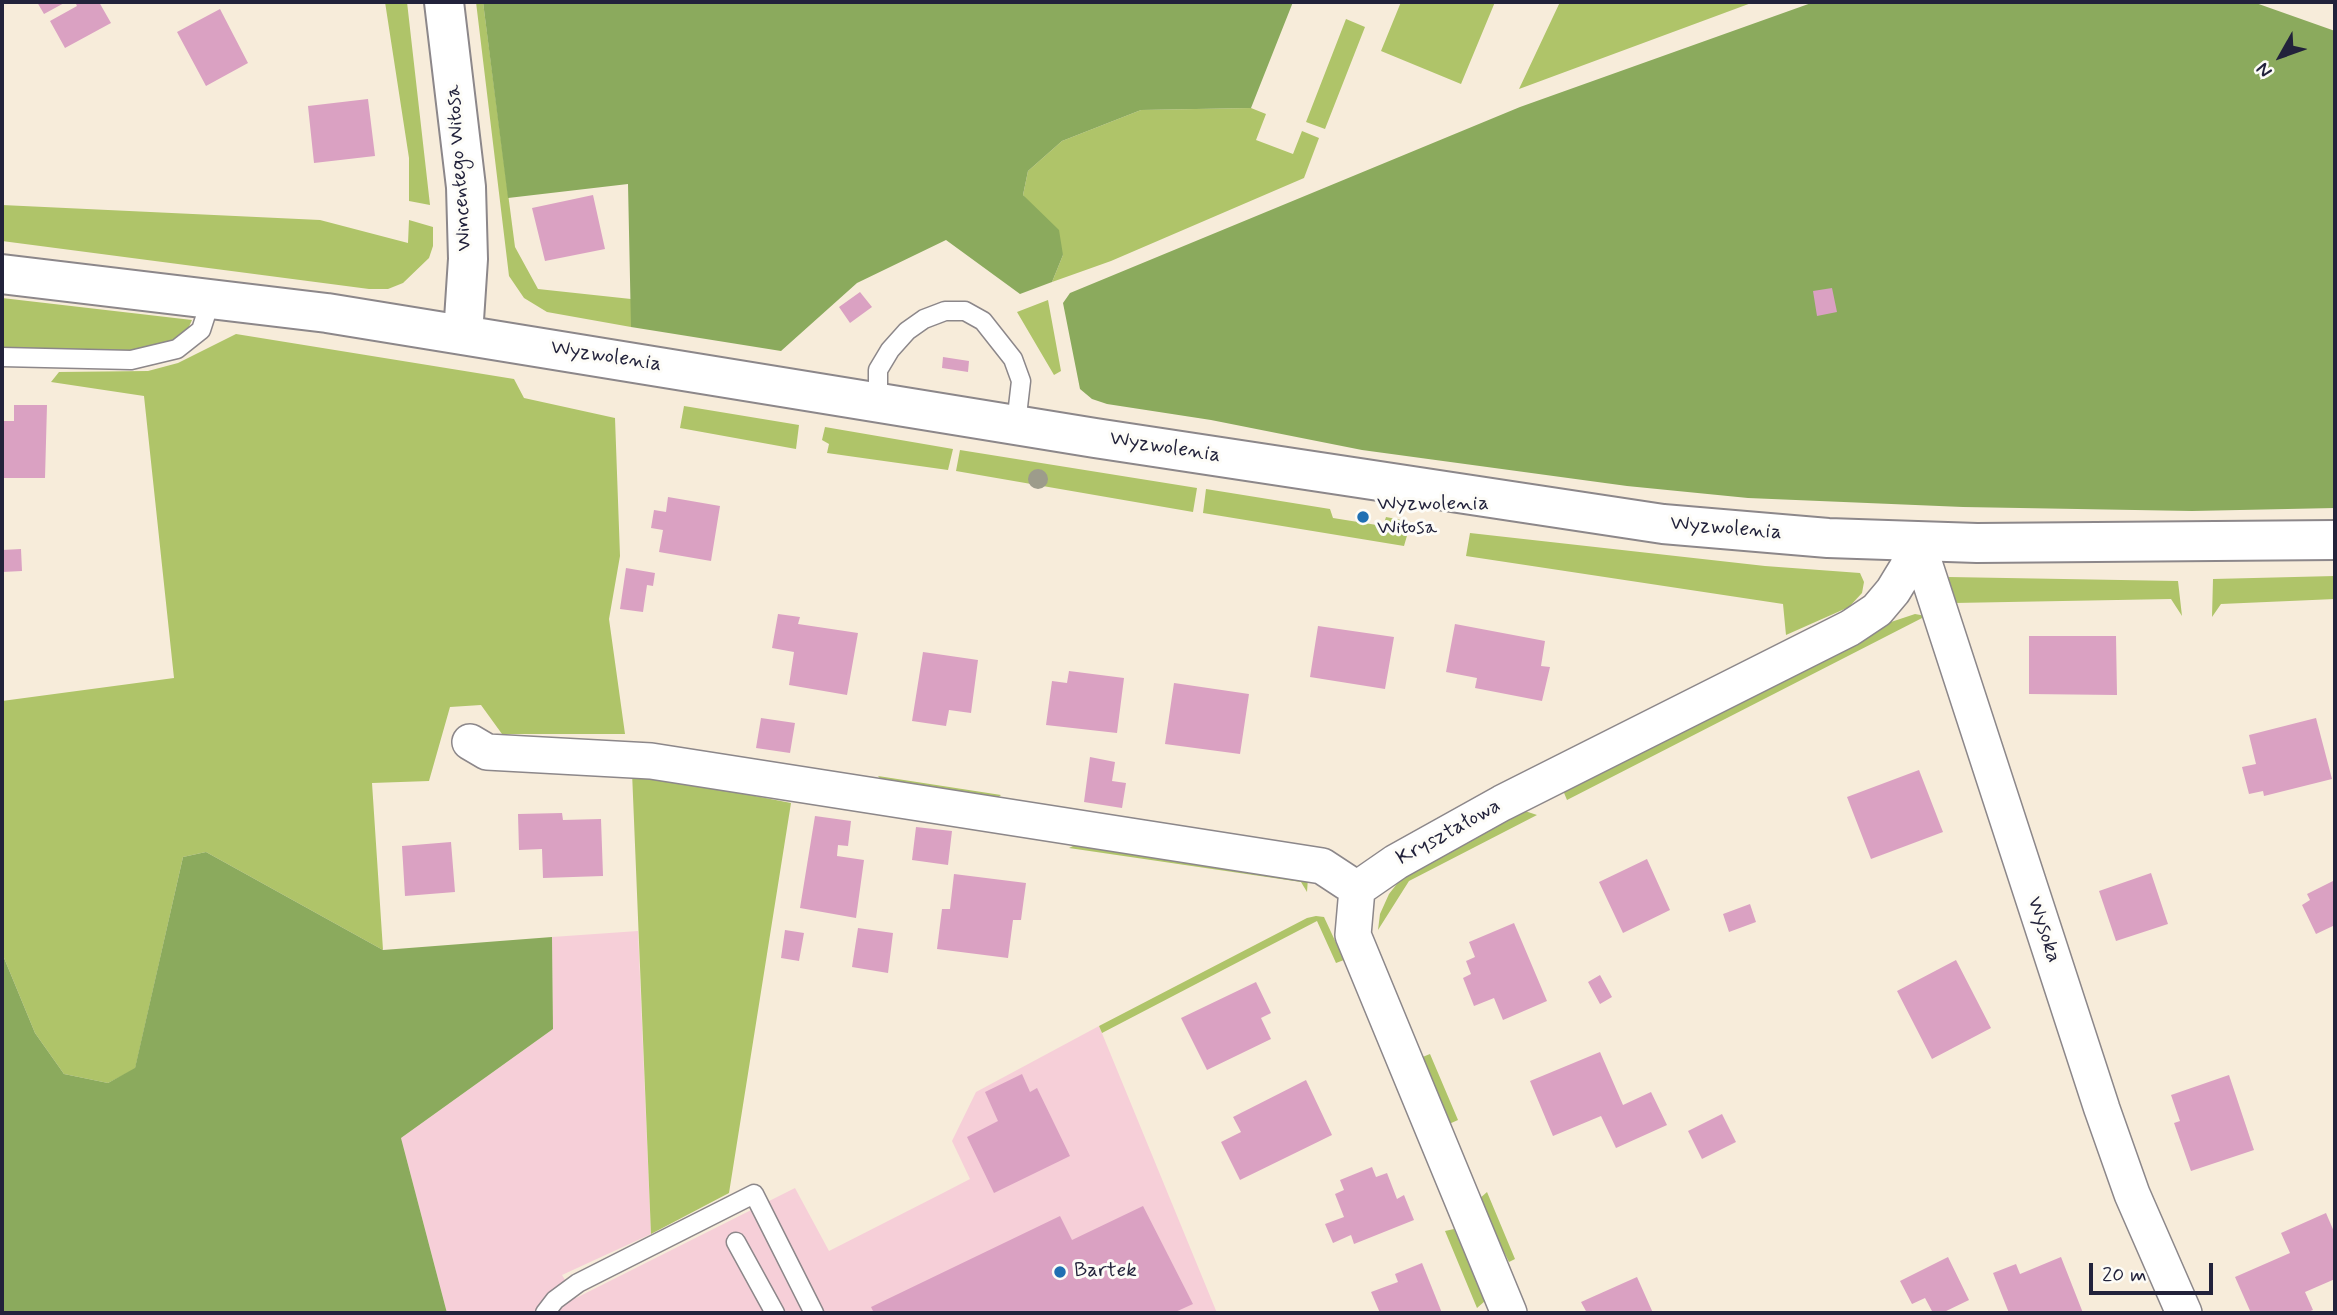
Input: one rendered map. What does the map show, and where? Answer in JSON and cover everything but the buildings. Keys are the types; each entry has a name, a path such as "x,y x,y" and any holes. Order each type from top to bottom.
{"street":[{"name":"Wincentego Witosa","path":"443,2 466,187 468,259 463,335"},
{"name":"Wyzwolenia","path":"2,274 327,313 1434,491 1663,524 1828,538 1917,541 2068,544 2335,540"},
{"name":"Kryształowa","path":"1357,889 1396,862 1502,803 1850,628 1877,610 1893,591 1907,568 1917,541"},
{"name":"Wysoka","path":"1917,541 2102,1109 2132,1194 2184,1313"},
{"path":"470,742 487,752 651,761 1322,866 1357,889 1353,934 1509,1313"}],"lane":[{"path":"2,357 131,360 177,349 201,330 211,299"},
{"path":"878,402 878,370 890,350 907,331 924,319 945,311 965,311 983,321 1013,359 1021,381 1016,424"},
{"path":"545,1313 555,1300 578,1283 754,1195 814,1313"},
{"path":"736,1242 775,1313"}],"shaded area":[{"path":"638,931 651,1234 562,1275 576,1298 795,1188 829,1251 970,1179 952,1141 976,1092 1099,1026 1217,1313 447,1313 401,1138 553,1029 552,937"}],"green space":[{"path":"385,2 407,2 430,205 409,201 409,158"},
{"path":"476,2 483,2 515,247 538,289 631,299 631,327 547,312 524,298 509,276"},
{"path":"483,2 1293,2 1251,108 1141,110 1062,141 1028,171 1023,195 1059,230 1063,255 1052,282 1020,294 946,240 857,283 781,351 631,327 628,184 508,198"},
{"path":"1401,2 1495,2 1461,84 1381,51"},
{"path":"1560,2 1754,2 1519,89"},
{"path":"1814,2 2253,2 2335,31 2335,508 2192,511 1963,507 1748,498 1627,486 1362,450 1211,420 1107,404 1092,399 1080,389 1063,303 1070,293 1520,107"},
{"path":"1346,19 1365,27 1325,129 1306,122"},
{"path":"1251,108 1266,114 1256,140 1293,154 1302,131 1319,138 1304,178 1111,261 1052,282 1063,255 1023,195 1028,171 1062,141 1141,110"},
{"path":"2,205 320,220 408,243 409,220 433,227 433,246 429,258 403,283 388,289 369,289 2,241"},
{"path":"2,298 192,320 187,331 174,341 128,353 2,347"},
{"path":"1048,300 1061,371 1054,375 1017,312"},
{"path":"236,334 514,379 524,398 615,418 620,556 609,619 625,734 502,734 481,705 450,707 429,781 372,783 383,950 206,852 183,857 135,1069 108,1083 64,1074 35,1033 2,953 2,701 174,678 144,396 51,382 59,372 148,371 178,363"},
{"path":"684,406 799,425 796,449 680,428"},
{"path":"825,427 953,449 948,470 827,453 829,444 822,440"},
{"path":"960,450 1197,488 1193,512 956,471"},
{"path":"1206,489 1330,509 1333,518 1383,526 1386,517 1411,522 1404,546 1203,513"},
{"path":"1470,533 1765,566 1860,573 1864,582 1862,593 1849,607 1786,635 1783,604 1466,556"},
{"path":"2335,576 2335,599 2221,604 2212,617 2213,579"},
{"path":"1949,577 2178,581 2182,616 2171,599 1954,603 1943,584"},
{"path":"1915,614 1926,616 1567,800 1562,788 1879,626"},
{"path":"632,772 791,803 729,1193 651,1234"},
{"path":"878,776 1001,795 995,800 884,783"},
{"path":"1522,810 1537,815 1409,881 1378,930 1380,914 1389,894 1403,876"},
{"path":"1085,840 1308,878 1307,892 1301,882 1069,848"},
{"path":"206,852 383,950 552,937 553,1029 401,1138 447,1313 2,1313 2,953 35,1033 64,1074 108,1083 135,1068 183,857"},
{"path":"1324,917 1344,960 1336,963 1317,921 1102,1033 1099,1026 1307,918"},
{"path":"1430,1054 1458,1120 1449,1124 1420,1058"},
{"path":"1487,1192 1515,1259 1509,1262 1478,1200"},
{"path":"1454,1229 1485,1301 1477,1308 1445,1231"}],"place":[{"name":"Wyzwolenia Witosa","path":"1363,517"},
{"name":"Bartek","path":"1060,1272"}]}
